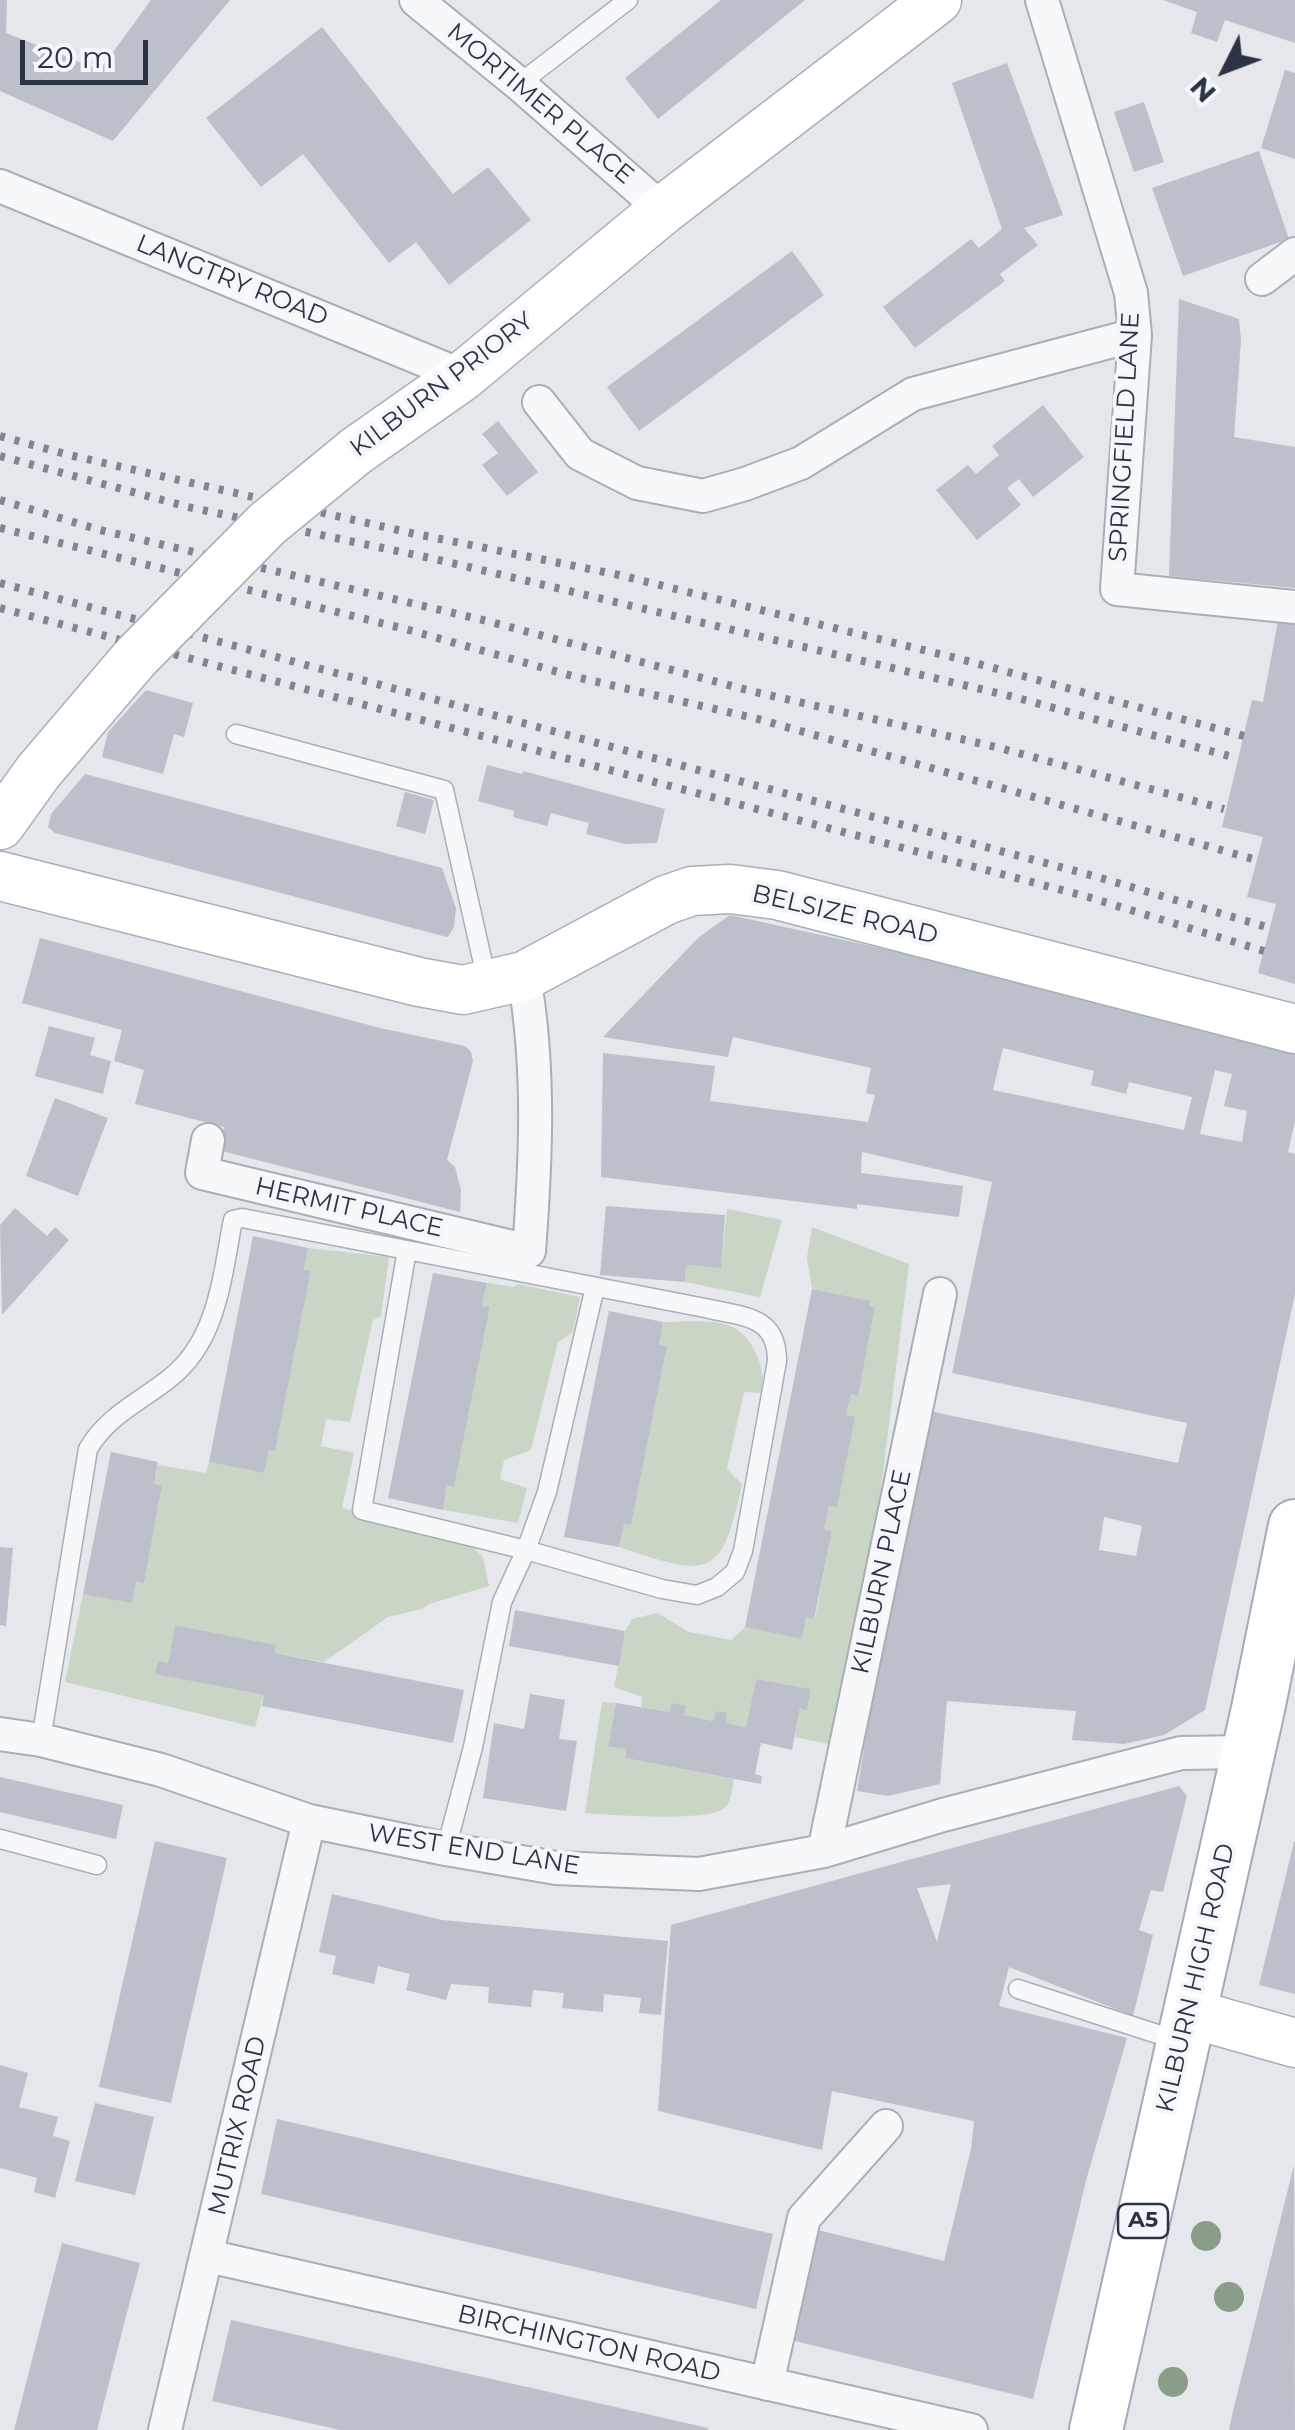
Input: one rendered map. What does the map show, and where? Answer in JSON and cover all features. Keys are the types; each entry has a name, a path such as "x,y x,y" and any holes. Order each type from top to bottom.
{"main road":[{"name":"KILBURN PRIORY","path":"0,825 38,772 135,658 268,524 356,450 463,376 663,210 937,0"},
{"name":"BELSIZE ROAD","path":"0,876 463,990 506,981 666,900 692,891 730,889 776,895 1295,1029"},
{"name":"KILBURN HIGH ROAD","path":"1096,2430 1295,1526"},
{"path":"1186,2028 1295,2043"}],"street":[{"name":"MORTIMER PLACE","path":"416,0 520,84 663,210"},
{"name":"SPRINGFIELD LANE","path":"1042,0 1131,293 1135,336 1117,590 1295,607"},
{"name":"LANGTRY ROAD","path":"0,186 463,376"},
{"path":"1262,279 1295,254"},
{"path":"539,402 580,454 637,484 702,496 801,463 913,394 1135,336"},
{"name":"HERMIT PLACE","path":"208,1140 202,1173 529,1250 537,1148 535,1055 506,981"},
{"name":"KILBURN PLACE","path":"824,1851 940,1294"},
{"name":"WEST END LANE","path":"0,1734 41,1740 160,1770 309,1821 446,1849 556,1868 698,1874 824,1851 943,1815 1181,1753 1247,1752"},
{"name":"MUTRIX ROAD","path":"166,2430 309,1821"},
{"path":"768,2384 804,2218 886,2126"},
{"name":"BIRCHINGTON ROAD","path":"208,2256 971,2430"}],"lane":[{"path":"520,84 628,0"},
{"path":"236,734 444,790 506,981"},
{"path":"41,1740 88,1449 100,1428 174,1375 198,1348 213,1316 233,1220 242,1218 595,1286 750,1318 769,1328 777,1340 778,1362 743,1551 735,1572 717,1587 697,1595 362,1510 407,1250"},
{"path":"446,1849 473,1747 502,1602 547,1492 595,1286"},
{"path":"0,1839 97,1865"},
{"path":"1018,1989 1186,2028"}],"green space":[{"path":"727,1209 782,1220 760,1297 685,1282 686,1265 721,1267"},
{"path":"812,1227 909,1264 850,1737 833,1745 795,1737 800,1708 807,1709 811,1689 756,1679 746,1727 726,1723 727,1714 715,1711 713,1721 684,1715 671,1704 670,1712 641,1707 642,1697 614,1687 625,1631 632,1619 657,1613 689,1632 731,1640 745,1627 802,1638 806,1617 815,1618 832,1531 824,1529 829,1506 837,1506 854,1417 846,1415 851,1394 858,1395 875,1309 869,1301 812,1289 807,1258"},
{"path":"308,1248 389,1257 381,1316 373,1320 350,1422 326,1419 321,1446 354,1453 342,1508 466,1540 483,1557 489,1586 388,1617 324,1662 274,1653 275,1645 175,1625 168,1663 158,1661 156,1674 264,1695 255,1727 65,1682 83,1594 144,1582 162,1487 154,1484 158,1465 206,1473 209,1462 264,1473 269,1450 275,1450 311,1272 304,1269"},
{"path":"487,1283 514,1287 518,1284 580,1297 573,1332 558,1342 531,1450 504,1460 500,1479 527,1488 518,1523 443,1510 447,1485 454,1486 490,1308 482,1306"},
{"path":"663,1322 728,1325 751,1344 762,1374 762,1393 744,1392 727,1469 742,1484 727,1539 718,1554 706,1563 692,1566 619,1547 624,1524 631,1525 667,1346 659,1344"},
{"path":"602,1702 616,1703 608,1745 626,1749 625,1758 734,1779 726,1806 712,1813 677,1817 585,1813"}],"building":[{"path":"0,0 7,0 6,33 100,70 151,0 230,0 113,141 0,91"},
{"path":"721,0 805,0 658,119 625,78"},
{"path":"1163,0 1295,0 1295,43 1225,20 1217,42 1191,33 1197,12"},
{"path":"322,27 453,194 488,167 531,220 449,285 416,242 389,263 303,154 261,187 206,118"},
{"path":"1007,63 1063,215 1024,228 1038,245 1000,274 1005,281 915,348 883,307 971,239 979,248 1002,229 952,83"},
{"path":"1285,70 1295,73 1295,159 1261,148"},
{"path":"1144,102 1164,162 1134,172 1114,112"},
{"path":"1259,151 1289,239 1183,276 1152,188"},
{"path":"792,251 824,295 639,431 607,387"},
{"path":"1179,299 1239,319 1234,437 1295,447 1295,588 1169,576"},
{"path":"1043,405 1084,457 1033,497 1019,479 1007,488 1021,505 977,540 936,490 968,465 976,474 999,455 992,446"},
{"path":"498,421 538,472 507,496 482,465 498,453 482,434"},
{"path":"1279,615 1295,618 1295,984 1258,973 1276,904 1247,897 1263,837 1222,827 1252,700 1263,702"},
{"path":"146,690 193,703 184,737 174,734 163,774 102,757 108,732"},
{"path":"487,765 665,809 657,843 625,844 586,834 589,823 551,813 547,826 513,817 514,811 478,801"},
{"path":"85,774 442,868 456,908 454,927 448,937 439,935 55,833 48,827 51,814"},
{"path":"405,792 434,800 425,834 396,826"},
{"path":"730,915 1057,987 1295,1046 1295,1121 1288,1152 1295,1154 1295,1294 1205,1710 1164,1735 1124,1744 1072,1740 1076,1711 947,1701 940,1784 888,1796 857,1791 883,1635 929,1411 1178,1463 1187,1423 952,1373 992,1182 862,1152 861,1173 963,1186 959,1217 857,1204 857,1209 601,1177 603,1053 715,1066 710,1101 868,1122 875,1095 866,1093 871,1068 733,1037 728,1057 603,1037 699,937","holes":["1003,1048 1094,1071 1091,1085 1126,1094 1129,1082 1192,1097 1184,1130 993,1090","1215,1070 1232,1074 1224,1106 1247,1111 1242,1142 1200,1134","1104,1517 1142,1526 1136,1556 1099,1550"]},
{"path":"40,938 380,1028 465,1046 473,1061 447,1160 455,1167 461,1190 460,1212 218,1150 224,1127 135,1104 144,1070 114,1061 122,1030 22,1003"},
{"path":"49,1026 95,1038 90,1055 111,1061 103,1094 35,1076"},
{"path":"55,1098 108,1118 78,1196 26,1176"},
{"path":"606,1206 725,1215 721,1268 686,1265 685,1282 600,1275"},
{"path":"15,1208 47,1236 55,1227 69,1240 2,1315 0,1225"},
{"path":"253,1236 308,1248 304,1269 311,1271 275,1451 269,1450 264,1473 209,1462"},
{"path":"433,1273 487,1283 482,1306 490,1307 454,1487 447,1485 443,1510 388,1498"},
{"path":"812,1289 870,1301 869,1306 875,1308 858,1396 851,1394 846,1415 855,1417 837,1507 829,1506 824,1529 832,1531 814,1619 806,1617 802,1639 745,1627"},
{"path":"609,1311 663,1322 659,1344 667,1346 631,1525 624,1524 619,1547 564,1537"},
{"path":"111,1452 158,1462 154,1484 162,1486 144,1583 136,1581 132,1603 83,1594"},
{"path":"0,1547 13,1548 6,1626 0,1625"},
{"path":"515,1610 625,1631 619,1666 509,1646"},
{"path":"175,1625 276,1645 274,1653 464,1690 453,1743 262,1706 264,1695 155,1674 158,1661 168,1663"},
{"path":"756,1679 811,1689 807,1710 800,1708 792,1750 761,1743 755,1774 762,1776 761,1784 625,1758 626,1749 608,1746 616,1703 670,1712 671,1703 686,1706 684,1715 713,1721 715,1711 727,1713 726,1723 746,1727"},
{"path":"530,1694 565,1700 559,1739 577,1741 566,1811 483,1798 494,1723 524,1729"},
{"path":"0,1777 123,1805 116,1839 0,1812"},
{"path":"1179,1786 1187,1796 1163,1892 1151,1890 1139,1930 1153,1935 1133,2016 1009,1967 999,2006 1127,2038 1087,2177 1033,2399 791,2340 818,2230 944,2261 974,2121 832,2091 822,2150 658,2111 671,1925","holes":["951,1884 937,1942 917,1888"]},
{"path":"155,1841 227,1858 171,2103 99,2087"},
{"path":"1295,1842 1295,1994 1259,1985"},
{"path":"332,1894 442,1920 668,1941 661,2015 639,2013 641,1998 604,1994 603,2012 562,2008 564,1993 533,1990 531,2007 488,2003 489,1987 451,1984 446,2000 406,1990 410,1974 378,1966 374,1984 332,1974 336,1956 319,1952"},
{"path":"0,2065 28,2073 19,2107 58,2117 53,2136 70,2141 55,2198 34,2192 37,2178 0,2168"},
{"path":"95,2103 154,2117 135,2195 75,2181"},
{"path":"277,2119 773,2234 756,2309 261,2194"},
{"path":"1294,2165 1295,2430 1229,2430 1233,2411"},
{"path":"62,2243 140,2263 97,2430 14,2430"},
{"path":"231,2320 708,2430 340,2430 212,2401"}],"railway":[{"path":"0,436 411,533 619,575 964,660 1244,736"},
{"path":"0,456 188,507 435,559 1014,697 1236,758"},
{"path":"0,500 100,530 483,620 755,692 996,747 1224,809"},
{"path":"0,528 409,630 576,677 758,719 1253,859"},
{"path":"0,583 1094,876 1270,928"},
{"path":"0,608 1088,897 1264,951"}]}
